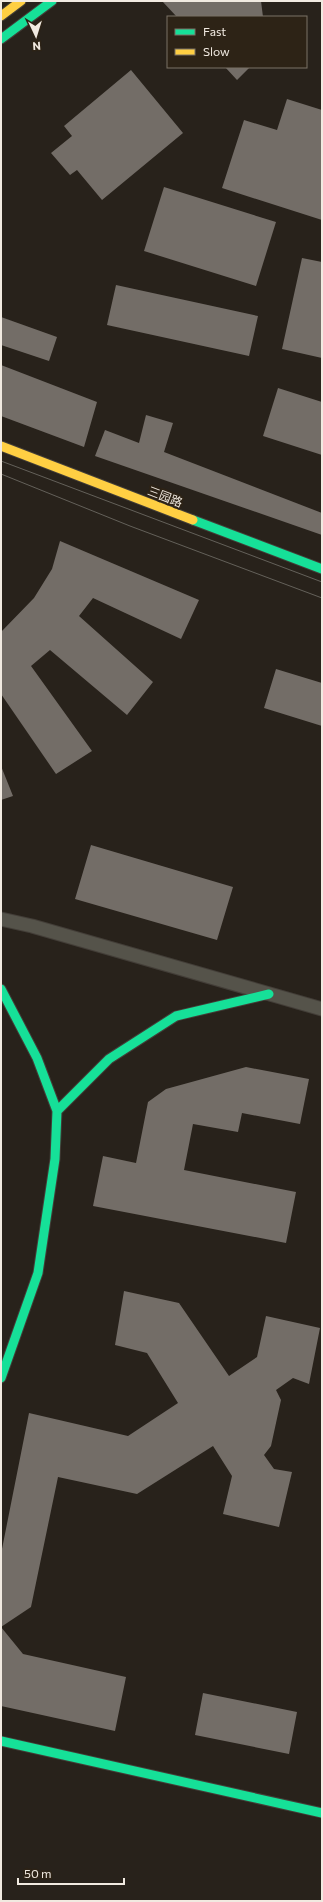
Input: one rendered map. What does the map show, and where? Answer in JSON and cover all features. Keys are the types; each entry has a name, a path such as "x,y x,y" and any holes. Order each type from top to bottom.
{"street":[{"path":"1,16 21,1"},
{"path":"1,40 52,1"},
{"name":"三园路","path":"1,446 74,476 322,569"},
{"path":"1,919 32,926 322,1009"},
{"path":"1,989 37,1058 57,1112 56,1159 38,1273 1,1378"},
{"path":"57,1112 109,1059 176,1016 269,994"},
{"path":"1,1741 322,1814"}],"building":[{"path":"162,1 261,1 263,16 176,16"},
{"path":"226,68 249,68 237,80"},
{"path":"131,70 183,133 102,200 77,170 70,175 51,153 72,136 64,126"},
{"path":"287,99 322,110 322,220 222,188 244,120 277,130"},
{"path":"164,187 276,222 256,286 144,251"},
{"path":"302,258 322,262 322,358 282,349"},
{"path":"116,285 258,316 249,356 107,325"},
{"path":"1,317 57,337 49,361 1,345"},
{"path":"1,365 97,402 84,447 1,416"},
{"path":"278,388 322,402 322,455 263,436"},
{"path":"146,415 173,423 164,452 322,513 322,535 95,456 105,430 139,443"},
{"path":"60,541 199,600 181,639 93,598 79,616 153,682 127,715 50,650 31,666 92,751 56,774 1,694 1,632 34,598 52,569"},
{"path":"276,669 322,683 322,726 264,708"},
{"path":"1,766 13,796 1,800"},
{"path":"91,845 233,887 217,940 75,899"},
{"path":"246,1067 309,1079 300,1124 242,1113 238,1132 193,1124 184,1170 296,1192 286,1243 93,1206 103,1156 136,1163 148,1102 166,1089"},
{"path":"124,1291 179,1303 229,1376 257,1357 266,1316 320,1328 309,1384 293,1378 276,1390 281,1400 271,1446 264,1455 274,1469 292,1472 279,1527 223,1514 232,1476 213,1446 137,1494 58,1477 31,1607 1,1627 1,1554 29,1413 128,1436 178,1403 147,1353 115,1345"},
{"path":"1,1627 23,1654 126,1677 115,1731 1,1706"},
{"path":"203,1693 297,1712 289,1754 195,1735"}],"tram line":[{"path":"1,461 322,582"},
{"path":"1,474 130,526 322,598"}],"traffic: fast":[{"path":"1,39 52,1"},
{"path":"193,520 322,569"},
{"path":"1,989 37,1058 57,1111 109,1059 176,1016 269,994"},
{"path":"1,1378 38,1273 55,1159 57,1111"},
{"path":"1,1741 322,1813"}],"traffic: slow":[{"path":"1,16 21,1"},
{"path":"1,446 193,520"}]}
